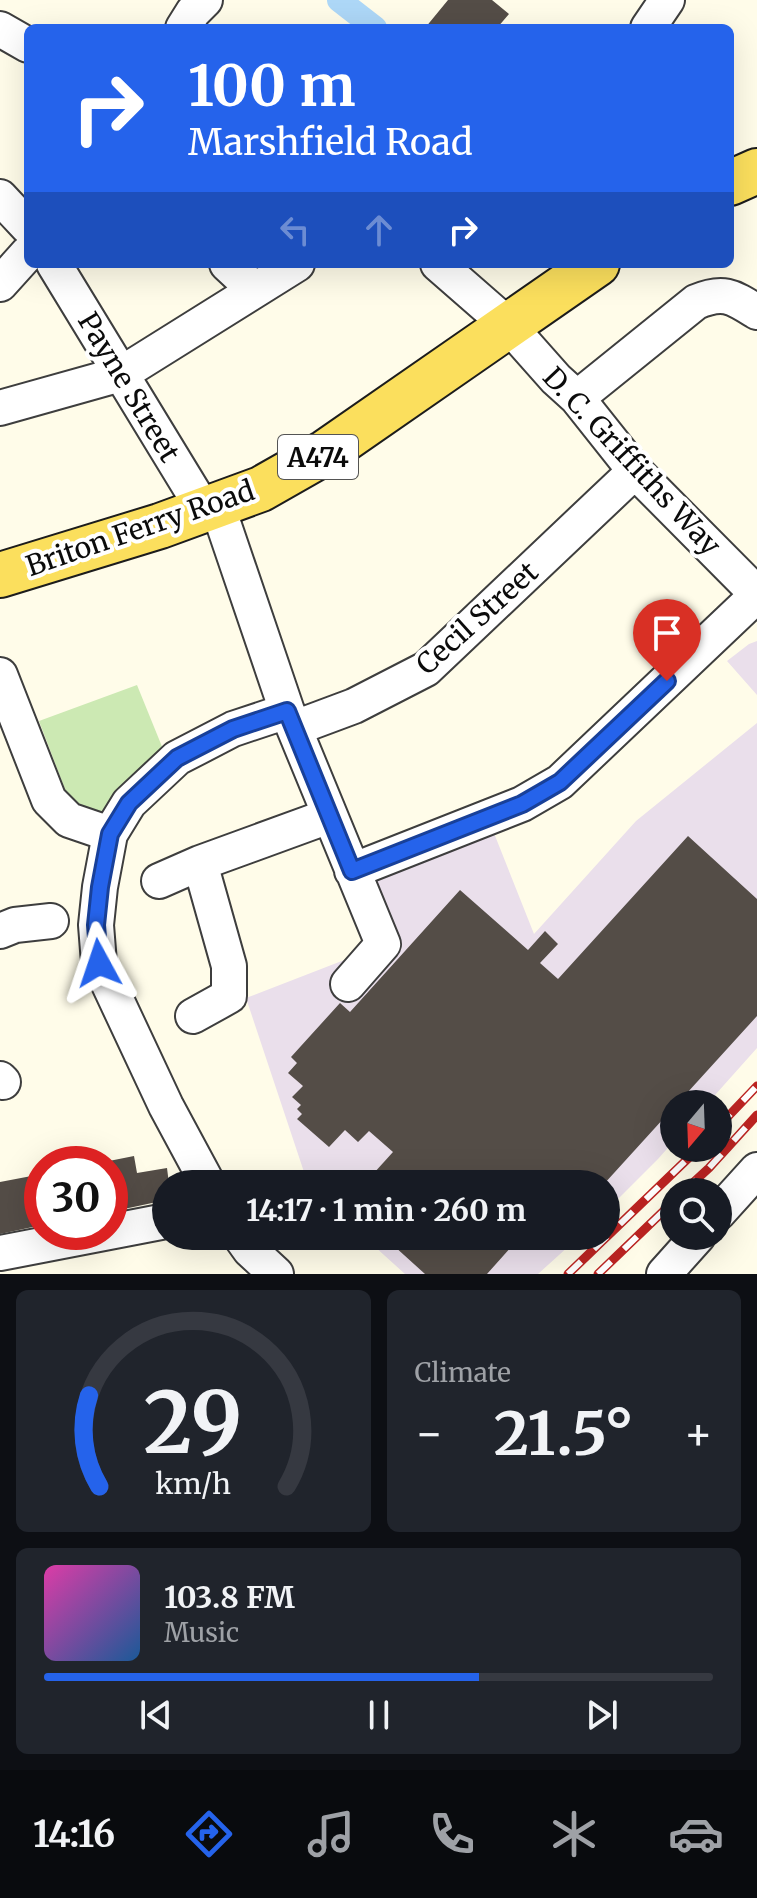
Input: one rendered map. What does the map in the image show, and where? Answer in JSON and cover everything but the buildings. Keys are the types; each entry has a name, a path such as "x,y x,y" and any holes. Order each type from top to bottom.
{"main road":[{"path":"734,181 757,171"},
{"name":"Briton Ferry Road","path":"0,575 160,526 261,489 326,452 591,268"}],"street":[{"path":"651,24 667,0"},
{"path":"0,29 24,43"},
{"path":"0,197 24,223"},
{"path":"0,284 24,257"},
{"name":"Payne Street","path":"56,268 121,374 210,507 329,816 383,944 348,984"},
{"path":"231,268 255,290"},
{"path":"0,408 121,374 291,268"},
{"name":"D. C. Griffiths Way","path":"443,268 509,326 577,398 635,471 757,595"},
{"path":"577,398 696,302 711,296 730,296 757,312"},
{"name":"Cecil Street","path":"110,834 129,803 177,758 233,729 354,706 426,669 635,471"},
{"path":"352,871 522,804 560,782 757,595"},
{"path":"0,676 49,800 69,820 110,834 96,925 99,963 166,1106 200,1170"},
{"path":"159,881 329,816"},
{"path":"193,1016 229,996 229,966 200,863"},
{"path":"9,919 51,921"},
{"path":"732,1198 757,1170"},
{"path":"0,1253 152,1224"},
{"path":"252,1250 276,1274"},
{"path":"664,1274 685,1250"}],"shaded area":[{"path":"757,641 757,695 727,661"},
{"path":"757,723 757,1048 720,1090 660,1090 658,1159 620,1197 620,1170 303,1170 246,998 383,945 352,871 488,818 534,934 636,821"},
{"path":"378,1250 565,1250 538,1274 405,1274"}],"green space":[{"path":"137,685 165,754 109,823 80,813 66,792 39,721"}],"waterway":[{"path":"339,0 370,24"}],"railway":[{"path":"732,1112 757,1086"},
{"path":"698,1178 757,1115"},
{"path":"568,1274 684,1162"},
{"path":"598,1274 660,1214"}],"route":[{"path":"99,963 96,925 110,834 129,803 177,758 233,729 287,711 352,871 522,804 560,782 667,681"}]}
